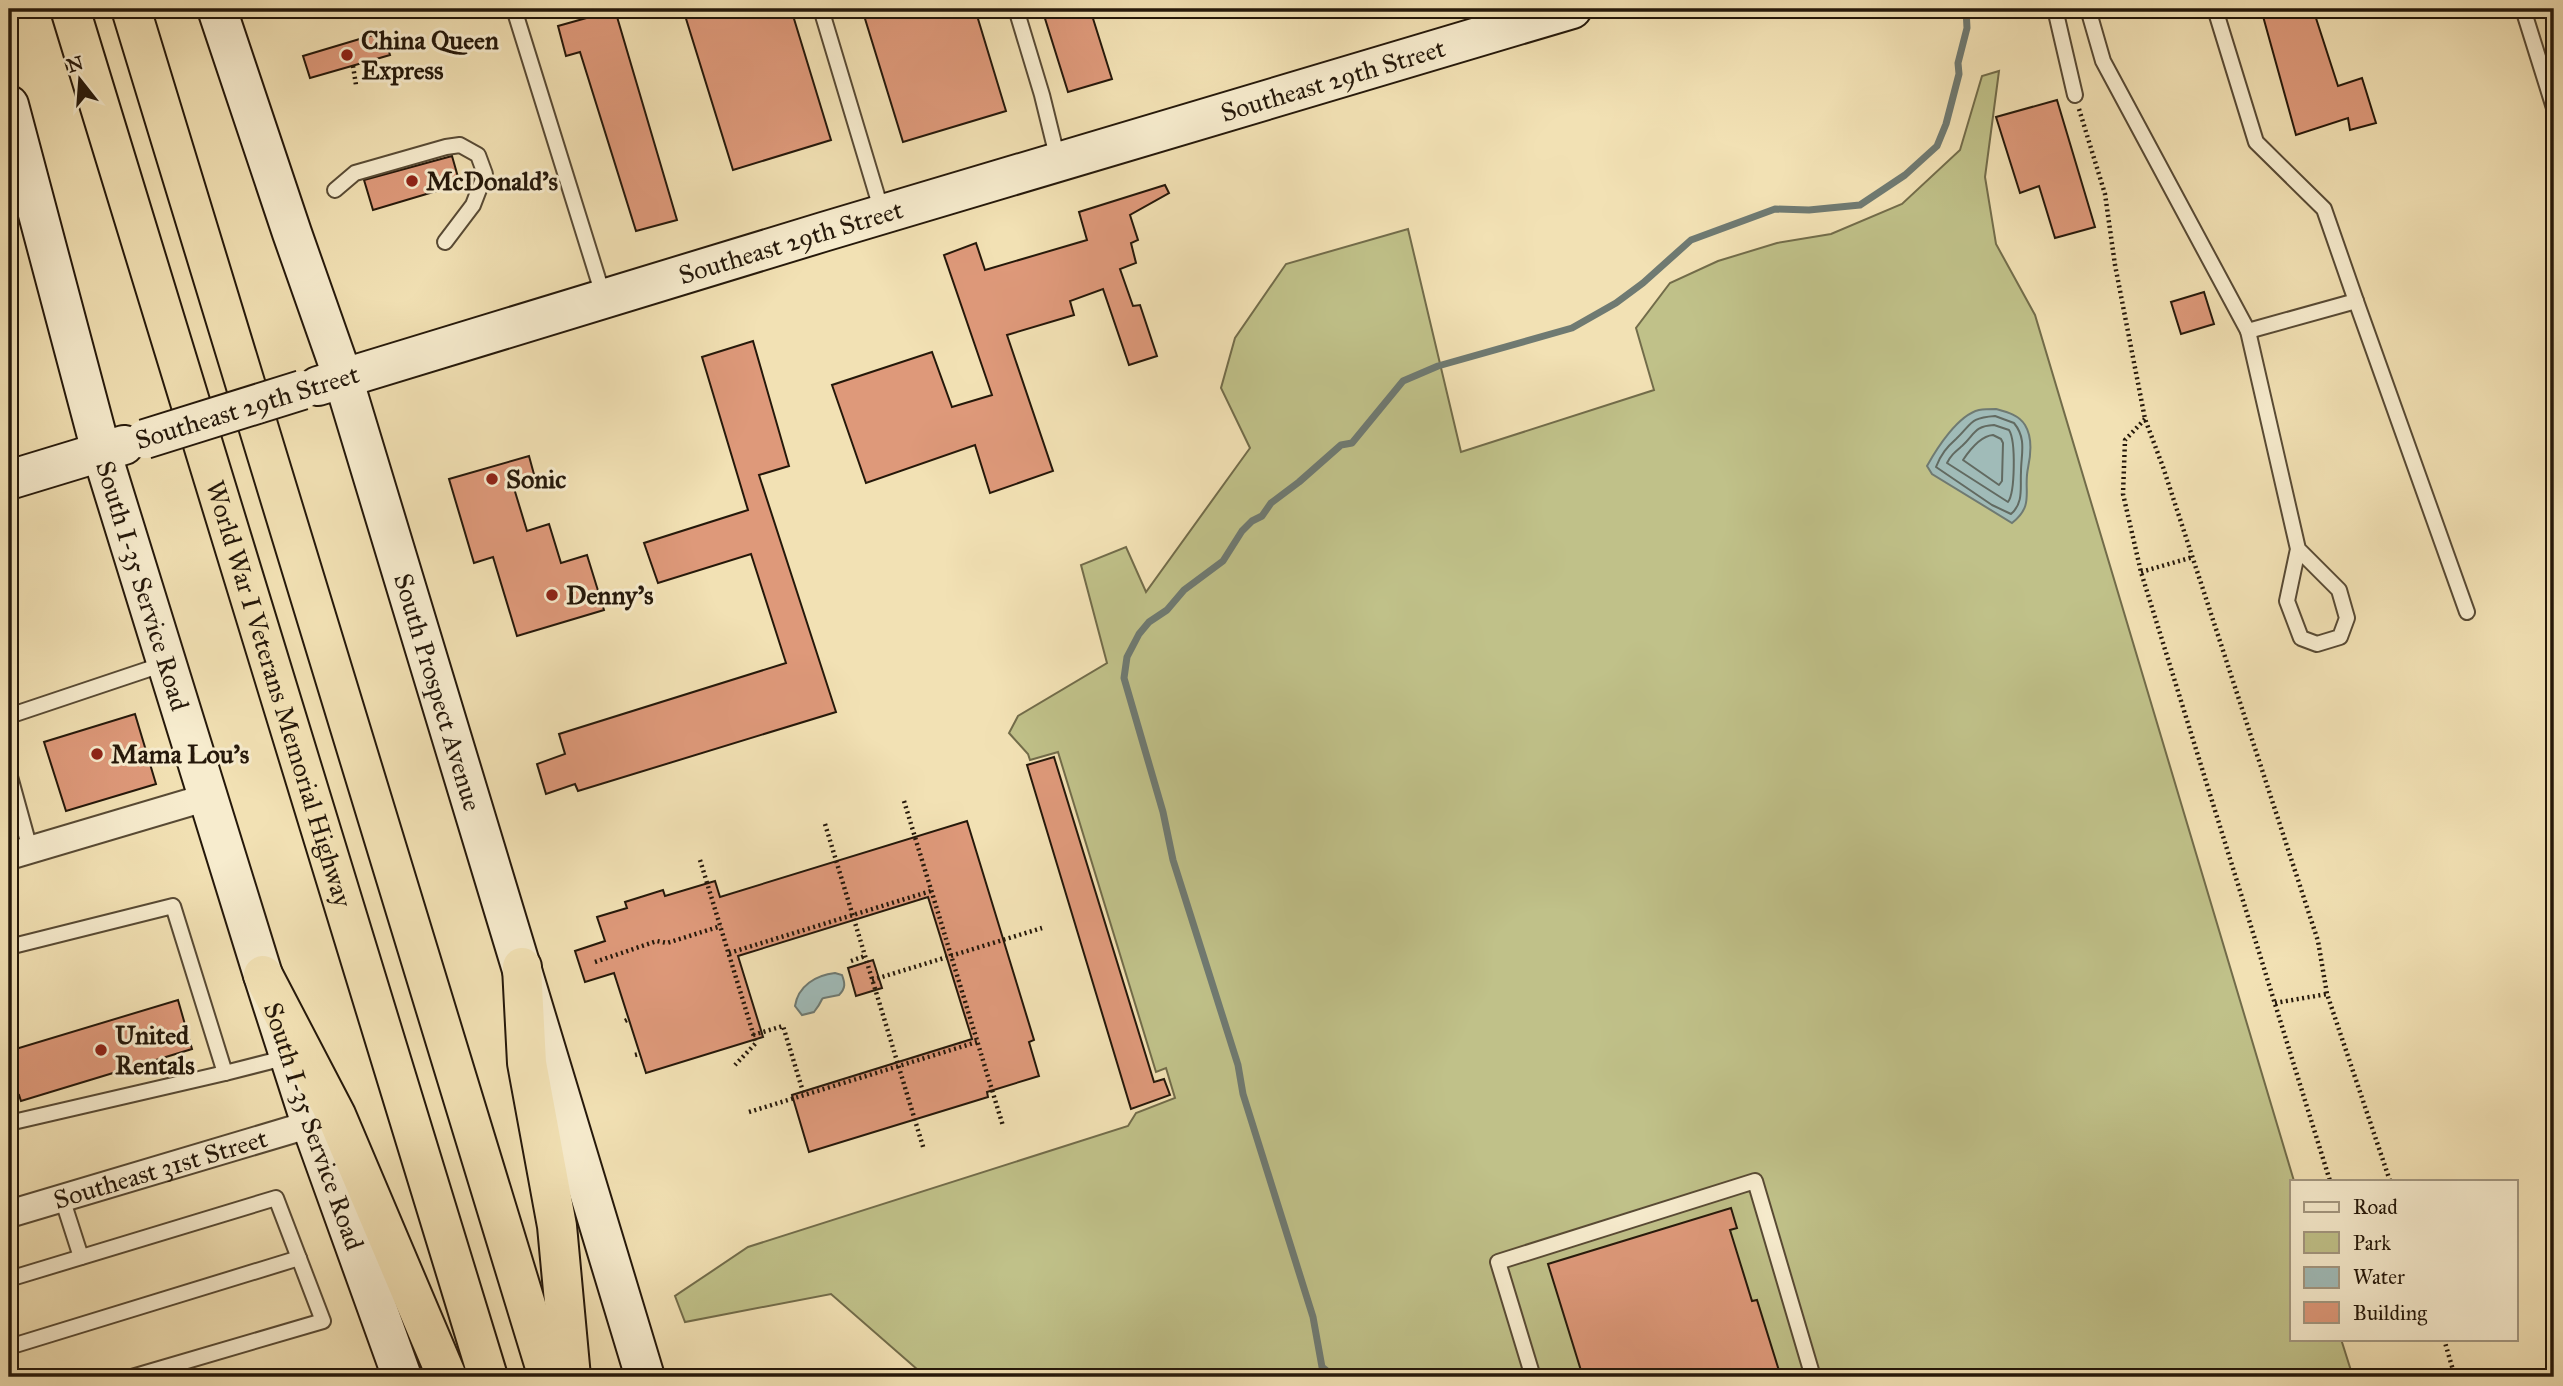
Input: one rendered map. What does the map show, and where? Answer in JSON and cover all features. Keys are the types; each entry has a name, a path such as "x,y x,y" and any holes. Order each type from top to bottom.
{"highway":[{"name":"World War I Veterans Memorial Highway","path":"70,9 488,1377"},
{"path":"131,9 548,1377"},
{"path":"522,967 527,1063 557,1226 571,1377"},
{"path":"263,975 336,1115 447,1377"}],"main road":[{"name":"South Prospect Avenue","path":"217,9 343,377 645,1377"},
{"name":"Southeast 29th Street","path":"9,480 1567,9"},
{"name":"South I-35 Service Road","path":"9,105 102,452 208,797 310,1124 402,1377"}],"street":[{"path":"20,853 208,797"},
{"name":"Southeast 31st Street","path":"9,1214 310,1124"}],"lane":[{"path":"514,9 604,298"},
{"path":"821,9 883,214"},
{"path":"1016,9 1059,162"},
{"path":"2054,9 2075,95"},
{"path":"2088,9 2103,61 2248,331 2298,549 2287,601 2301,638 2317,644 2340,636 2347,618 2339,590 2298,549"},
{"path":"2215,9 2256,142 2324,209 2467,612"},
{"path":"2523,9 2551,87 2554,108"},
{"path":"335,190 355,173 460,145 478,155 485,174 473,205 445,242"},
{"path":"2248,331 2356,301"},
{"path":"9,716 167,663"},
{"path":"9,773 20,853"},
{"path":"9,947 173,906 225,1073"},
{"path":"9,1123 289,1056"},
{"path":"1533,1377 1498,1262 1755,1181 1813,1377"},
{"path":"62,1198 81,1257"},
{"path":"9,1279 276,1198 323,1321 132,1377"},
{"path":"9,1347 299,1258"}],"path":[{"path":"353,66 356,85"},
{"path":"2075,95 2105,194 2115,265 2145,419 2193,557 2318,941 2327,994 2390,1180"},
{"path":"2145,419 2125,440 2123,495 2141,572 2330,1180"},
{"path":"2141,572 2193,557"},
{"path":"904,801 1003,1126"},
{"path":"825,824 924,1150"},
{"path":"700,860 756,1042 735,1065"},
{"path":"729,953 931,891"},
{"path":"595,962 657,941 667,943 721,926"},
{"path":"872,980 1042,928"},
{"path":"850,961 865,956"},
{"path":"2275,1003 2327,994"},
{"path":"754,1035 783,1026 804,1095"},
{"path":"749,1112 977,1042"},
{"path":"2444,1340 2455,1377"}],"green space":[{"path":"1999,71 1985,177 1996,244 2035,315 2294,1180 2290,1180 2290,1340 2341,1340 2353,1377 926,1377 831,1294 685,1322 675,1296 748,1247 1128,1126 1136,1113 1175,1098 1166,1068 1156,1072 1058,752 1030,760 1028,754 1009,733 1018,716 1107,663 1081,565 1126,547 1146,592 1250,448 1221,388 1235,338 1286,264 1408,229 1461,452 1654,390 1636,328 1670,283 1718,261 1777,243 1831,234 1902,204 1960,150 1982,76"}],"water":[{"path":"1996,409 2019,419 2028,430 2030,441 2026,504 2012,523 1932,474 1927,466 1942,442 1963,418 1979,410"},
{"path":"835,973 843,978 844,985 839,995 822,999 814,1012 802,1015 795,1006 804,987 821,976"}],"building":[{"path":"683,9 791,9 831,140 733,170"},
{"path":"862,9 975,9 1006,111 903,142"},
{"path":"1042,9 1090,9 1112,79 1068,92"},
{"path":"2261,9 2313,9 2338,86 2362,78 2376,123 2350,130 2348,118 2296,135"},
{"path":"615,10 677,220 636,231 580,52 566,56 558,26"},
{"name":"China Queen Express","path":"383,32 390,55 310,78 303,56"},
{"path":"2057,100 2095,227 2055,238 2039,186 2020,193 1996,117"},
{"name":"McDonald's","path":"452,156 460,184 373,210 364,180"},
{"path":"1165,185 1169,193 1130,215 1138,240 1131,243 1136,263 1120,269 1133,306 1140,305 1157,356 1129,365 1103,289 1070,301 1074,315 1007,335 1053,471 990,493 975,445 866,483 832,385 932,352 952,407 992,395 944,255 976,243 985,270 1087,240 1079,212"},
{"path":"2204,292 2214,324 2181,334 2171,302"},
{"path":"753,341 789,466 759,475 836,712 578,791 575,784 546,794 537,764 565,754 559,734 786,663 751,554 658,583 644,543 748,510 702,357"},
{"path":"529,456 535,478 513,485 527,531 549,524 561,563 587,555 604,610 517,636 493,557 474,563 449,479"},
{"name":"Mama Lou's","path":"135,714 156,784 66,811 44,742"},
{"path":"1054,757 1154,1082 1164,1079 1170,1095 1131,1109 1027,765"},
{"path":"967,821 1034,1040 1029,1042 1039,1076 987,1092 988,1097 809,1152 792,1095 972,1039 928,897 738,956 763,1037 646,1073 614,973 585,982 575,951 605,941 597,917 627,908 625,902 663,890 665,896 715,881 720,897"},
{"path":"873,960 882,988 856,996 848,968"},
{"name":"United Rentals","path":"178,1000 192,1049 21,1101 19,1095 9,1098 9,1051"},
{"path":"1731,1208 1737,1228 1730,1230 1752,1301 1757,1300 1781,1377 1583,1377 1548,1264"}],"waterway":[{"path":"1334,1377 1322,1367 1313,1317 1243,1094 1238,1065 1173,860 1163,812 1124,678 1127,657 1149,622 1167,610 1184,590 1223,561 1242,531 1262,516 1271,503 1341,445 1352,443 1403,381 1438,366 1572,328 1616,303 1691,240 1775,209 1809,210 1860,205 1905,175 1937,146 1946,124 1959,74 1958,63 1967,28 1966,9"}],"place":[{"name":"China Queen Express","path":"347,55"},
{"name":"McDonald's","path":"412,181"},
{"name":"Sonic","path":"492,479"},
{"name":"Denny's","path":"552,595"},
{"name":"Mama Lou's","path":"97,754"},
{"name":"United Rentals","path":"101,1050"}]}
